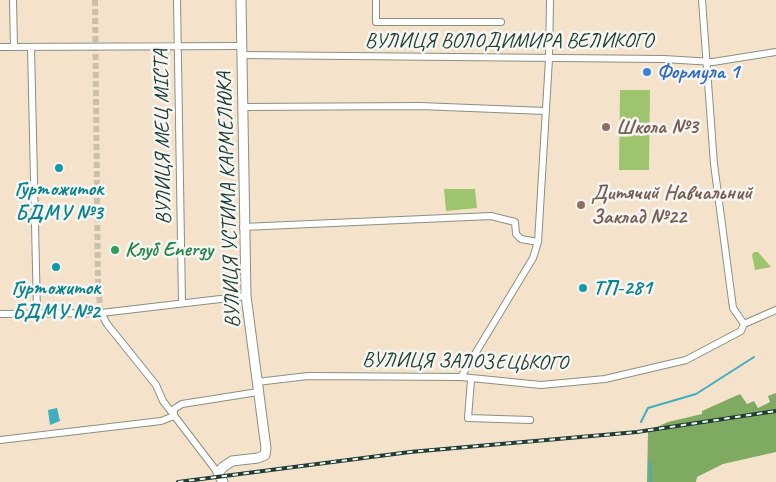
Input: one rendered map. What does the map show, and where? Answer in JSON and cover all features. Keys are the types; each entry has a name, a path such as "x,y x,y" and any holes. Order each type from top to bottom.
{"street":[{"path":"13,0 14,47"},
{"name":"ВУЛИЦЯ МЕЦ МІСТА","path":"177,0 182,303"},
{"name":"ВУЛИЦЯ УСТИМА КАРМЕЛЮКА","path":"218,473 232,462 265,455 246,296 243,227 241,0"},
{"path":"376,0 376,22 501,22"},
{"path":"461,377 533,258 538,242 549,59 550,0"},
{"path":"702,0 714,164 733,308 744,324"},
{"name":"ВУЛИЦЯ ВОЛОДИМИРА ВЕЛИКОГО","path":"0,47 178,46 242,51 549,59 705,60 713,62 776,52"},
{"path":"31,47 37,313"},
{"path":"243,106 420,106 545,111"},
{"path":"243,227 491,216 515,222 516,234 521,239 538,242"},
{"path":"0,314 101,313 246,296"},
{"name":"ВУЛИЦЯ ЗАЛОЗЕЦЬКОГО","path":"257,382 308,376 461,377 471,380 542,385 605,379 686,360 741,331 744,324 776,310"},
{"path":"101,313 106,324 156,385 163,401 223,482"},
{"path":"471,380 468,418 530,420"},
{"path":"174,416 174,409 182,404 258,392"},
{"path":"0,440 161,421 174,416"}],"green space":[{"path":"620,90 650,90 649,170 619,170"},
{"path":"444,189 475,189 477,208 446,211"},
{"path":"754,252 758,252 771,267 755,270 752,255"},
{"path":"776,393 776,452 723,464 697,477 696,482 647,482 648,431 668,422 702,414 702,411 740,394 747,404 754,401 758,408 770,402 768,396"}],"water":[{"path":"57,408 60,421 50,425 48,410"}],"waterway":[{"path":"641,422 648,408 696,394 754,357"},
{"path":"650,462 651,482"}],"tunnel":[{"path":"95,0 98,287 101,313"}],"railway":[{"path":"178,482 410,452 637,432 776,411"}],"place":[{"name":"Формула 1","path":"647,72"},
{"name":"Школа №3","path":"606,127"},
{"name":"Гуртожиток БДМУ №3","path":"59,168"},
{"name":"Дитячий Навчальний Заклад №22","path":"581,205"},
{"name":"Клуб Energy","path":"115,250"},
{"name":"Гуртожиток БДМУ №2","path":"56,267"},
{"name":"ТП-281","path":"583,288"}]}
